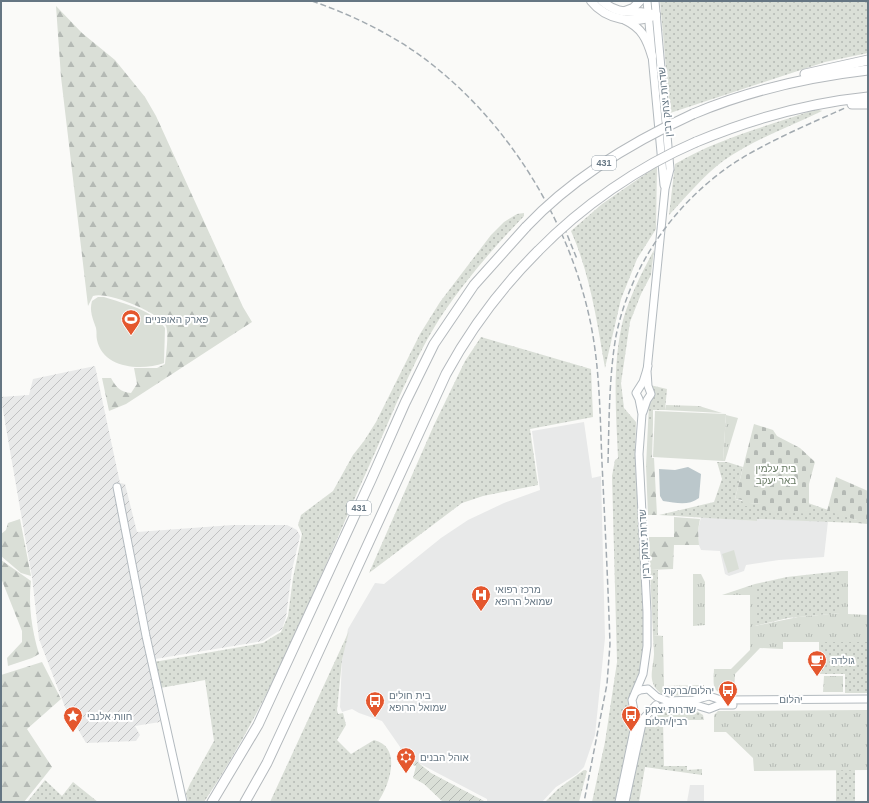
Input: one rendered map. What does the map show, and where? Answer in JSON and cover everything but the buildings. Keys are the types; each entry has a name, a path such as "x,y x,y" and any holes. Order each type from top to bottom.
{"highway":[{"path":"746,94 797,75 868,60"},
{"name":"431","path":"212,802 258,725 372,480 411,389 434,344 474,285 526,227 548,205 600,165 644,138 693,114 746,94 793,82 868,70"},
{"name":"431","path":"245,802 267,763 308,677 446,374 462,346 492,302 538,251 567,224 617,187 655,163 696,142 751,120 818,104 868,97"},
{"path":"818,104 868,104"}],"main road":[{"path":"591,1 608,15 622,19 640,30 648,42 652,56"},
{"path":"602,1 619,11 656,15"},
{"path":"619,11 633,8 640,1"},
{"name":"שדרות יצחק רבין","path":"647,1 665,189"},
{"name":"שדרות יצחק רבין","path":"644,386 648,366 665,189 669,173 669,152 655,1"},
{"path":"622,19 648,15"},
{"name":"שדרות יצחק רבין","path":"643,399 636,393 637,389 644,386"},
{"name":"שדרות יצחק רבין","path":"643,399 651,394 644,386"},
{"name":"שדרות יצחק רבין","path":"636,692 643,669 647,646 648,624 639,454 643,399"},
{"path":"117,488 146,636 183,802"},
{"name":"שדרות יצחק רבין","path":"643,669 647,684 653,693"},
{"path":"619,802 636,721 632,700 636,692 644,689 661,699 668,701 710,696 714,698 715,702 714,707 709,710 703,707 671,705 651,711 640,712 634,707"},
{"path":"625,802 643,719 651,711 656,702 653,693"},
{"path":"703,698 703,707"},
{"name":"יהלום","path":"714,698 722,700 868,699"},
{"name":"יהלום","path":"714,707 725,705 868,703"}],"shaded area":[{"path":"95,366 120,483 125,484 137,532 233,525 287,525 297,530 300,536 292,570 286,617 282,629 263,641 149,660 160,722 135,726 140,735 136,741 86,743 65,707 39,639 32,577 1,399 1,397 29,395 33,379"},
{"name":"מרכז רפואי שמואל הרופא","path":"584,422 592,478 601,476 605,638 595,735 584,767 577,774 556,787 542,802 487,802 487,799 407,757 382,721 352,709 342,712 340,707 342,660 348,629 375,583 384,584 441,538 468,520 504,503 540,490 532,431"},
{"path":"688,467 701,474 699,498 695,501 686,503 663,501 660,496 659,469 675,470"},
{"path":"701,517 756,521 757,519 828,521 824,557 779,560 746,565 744,571 729,576 725,574 720,551 701,550 699,545 698,530"},
{"path":"690,785 704,785 704,802 687,802"}],"green space":[{"path":"660,1 868,1 868,53 825,62 670,113"},
{"path":"56,6 82,33 115,60 145,97 156,116 243,307 252,322 126,404 109,411 102,378 111,378 124,392 131,393 137,384 134,368 157,368 165,364 167,330 166,326 161,320 154,315 144,309 120,300 100,295 93,296 88,306 61,77"},
{"path":"816,109 822,111 759,140 723,161 702,180 669,215 675,164 691,155 726,140"},
{"path":"657,166 656,229 637,259 621,299 605,368 596,315 588,281 578,247 571,231 602,204"},
{"path":"524,213 524,216 472,274 434,327 408,378 298,629 277,673 230,760 204,802 188,802 186,793 214,741 205,680 160,688 154,662 263,643 281,632 288,616 293,578 302,534 298,525 301,515 333,491 353,455 376,422 420,334 440,302 491,235 504,222 517,214"},
{"path":"654,250 651,275 641,294 630,322 621,383 624,408 636,422 635,461 644,606 643,665 631,695 634,722 616,802 592,802 605,742 617,662 612,476 615,460 618,458 616,423 617,354 623,320 629,302"},
{"name":"פארק האופניים","path":"98,297 104,297 137,308 153,316 165,328 164,363 145,367 135,367 115,362 107,357 101,350 97,340 96,328 91,312 92,301"},
{"path":"481,337 591,369 593,417 530,429 538,485 483,496 462,503 369,573 434,425 465,361"},
{"path":"650,385 667,389 665,410 653,410 653,424 648,424"},
{"path":"666,405 699,406 722,413 665,410"},
{"path":"655,411 726,414 723,461 653,457"},
{"path":"726,415 738,418 725,461 723,461"},
{"path":"648,424 653,424 652,458 654,458 657,515 648,515 646,466"},
{"name":"בית עלמין באר יעקב","path":"754,424 773,430 777,436 800,448 815,462 809,484 809,514 761,510 761,504 750,503 747,506 744,506 742,500 735,499"},
{"path":"717,462 727,462 743,467 735,499 750,503 762,504 761,510 808,503 857,520 857,523 757,519 757,521 659,515 714,502 722,479"},
{"path":"836,477 868,491 868,524 857,523 857,520 827,511"},
{"path":"674,517 700,519 698,530 699,545 674,545 673,569 650,570 649,537 674,537"},
{"path":"20,519 31,576 21,573 1,556 1,534 6,530 8,523"},
{"path":"734,550 739,569 728,573 722,554"},
{"path":"1,560 31,581 31,618 39,654 32,658 8,666 7,658 22,642 22,631 1,578"},
{"path":"650,570 658,570 658,635 653,635"},
{"path":"841,571 841,613 788,618 755,626 755,584 787,577"},
{"path":"841,571 848,571 848,614 868,615 868,642 783,642 783,649 760,648 735,674 734,693 721,693 715,689 714,669 731,669 750,650 750,595 722,595 755,584 755,626 798,617 840,613"},
{"path":"693,574 701,574 705,582 705,625 693,626"},
{"path":"349,631 342,660 337,710 338,714 343,713 346,725 337,740 351,754 374,740 383,744 388,750 391,758 391,768 386,787 378,802 270,802"},
{"path":"653,635 663,636 664,686 704,685 702,694 693,696 663,695 654,686 652,681 654,654"},
{"path":"819,642 868,642 868,693 845,693 845,674 819,674"},
{"path":"42,662 61,699 27,729 52,767 24,802 1,802 1,675"},
{"path":"824,676 843,676 843,692 823,692"},
{"path":"663,710 695,710 703,715 704,720 663,720 664,766 687,766 687,770 702,769 702,775 645,767 639,802 628,802 643,728 650,718"},
{"path":"868,710 868,770 754,771 753,758 726,732 714,732 714,715 718,711"},
{"path":"400,748 431,773 486,802 443,802 424,784 413,778 416,766 402,762"},
{"path":"584,770 587,771 579,802 545,802 558,789"},
{"path":"836,770 855,770 855,802 836,802"},
{"path":"45,780 62,796 73,782 98,802 28,801"}],"railway":[{"path":"312,1 344,13 376,28 420,55 463,91 489,119 535,182 553,216 569,252 582,288 591,325 598,377 610,644 607,684 584,802"},
{"path":"608,463 611,383 616,336 623,310 632,286 643,262 657,240 673,218 691,199 710,181 731,165 772,142 845,108"},
{"path":"564,227 577,259"}],"place":[{"name":"פארק האופניים","path":"131,336"},
{"name":"מרכז רפואי שמואל הרופא","path":"481,612"},
{"name":"גולדה","path":"817,677"},
{"name":"יהלום/ברקת","path":"728,707"},
{"name":"בית חולים שמואל הרופא","path":"375,718"},
{"name":"שדרות יצחק רבין/יהלום","path":"631,732"},
{"name":"חוות אלנבי","path":"73,733"},
{"name":"אוהל הבנים","path":"406,774"}]}
